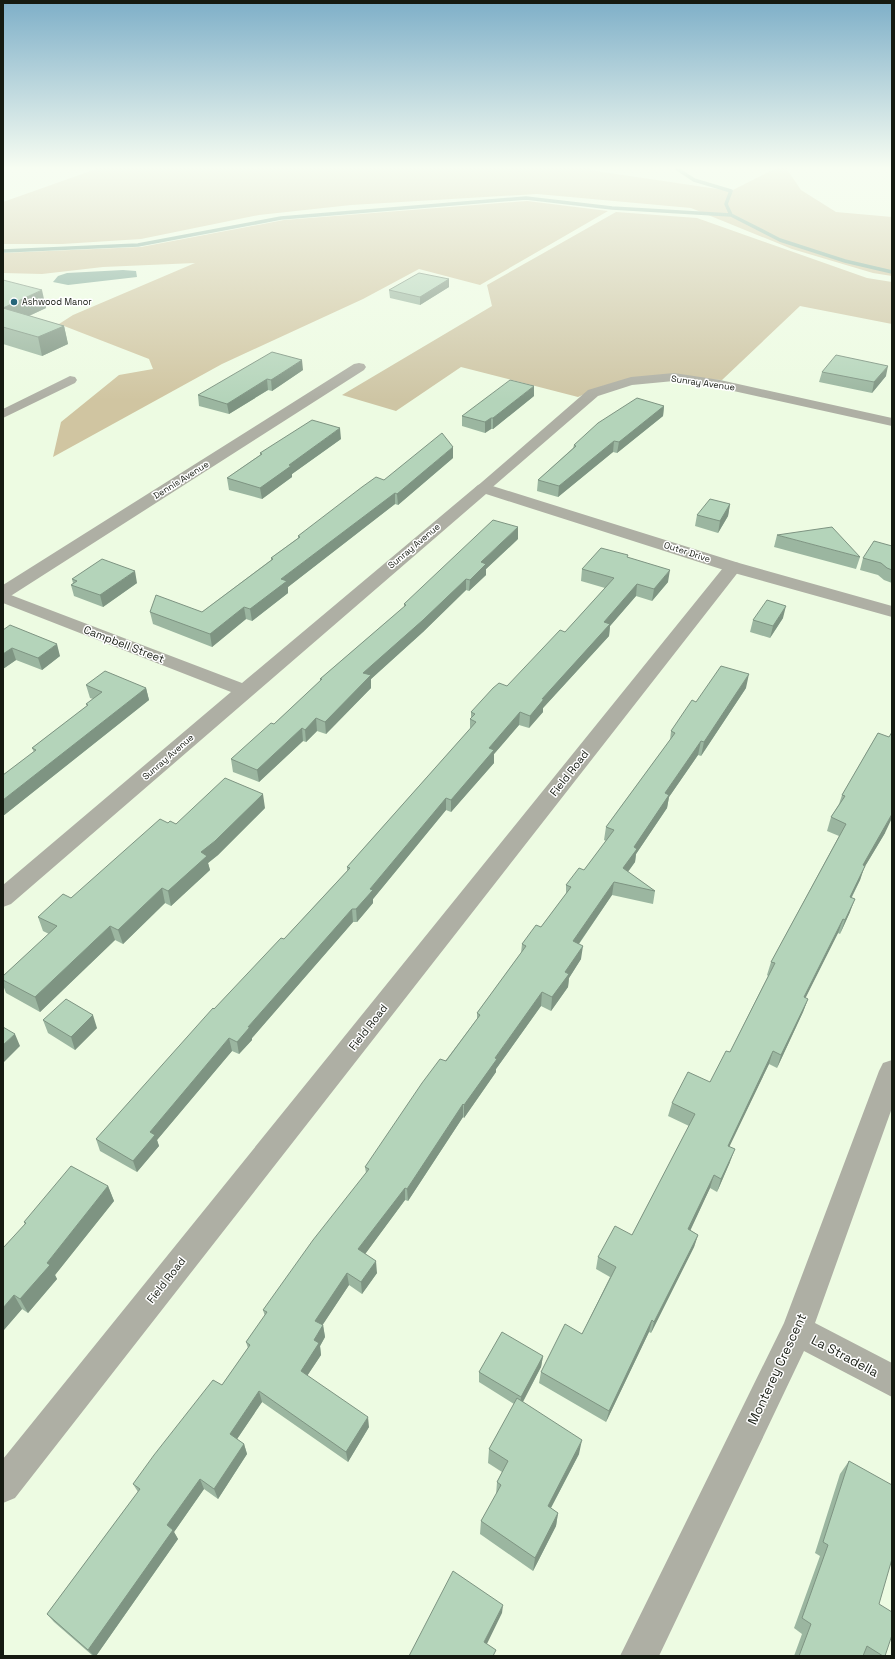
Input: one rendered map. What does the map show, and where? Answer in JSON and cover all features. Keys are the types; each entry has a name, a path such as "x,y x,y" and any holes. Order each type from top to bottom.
{"street":[{"name":"Dennis Avenue","path":"3,593 359,367"},
{"name":"Sunray Avenue","path":"3,898 594,393 631,381 674,377 720,384 892,422"},
{"path":"3,414 70,380"},
{"name":"Outer Drive","path":"483,488 733,567 892,612"},
{"name":"Field Road","path":"3,1486 733,567"},
{"name":"Campbell Street","path":"3,597 245,691"},
{"name":"Monterey Crescent","path":"639,1656 797,1330 892,1071"},
{"name":"La Stradella","path":"797,1330 892,1381"}],"shaded area":[{"path":"149,245 548,245 480,285 419,269 363,299 222,364 53,457 61,422 119,375 153,369 149,359 59,324 73,315 195,263 103,267 42,274 3,273 3,253"},
{"path":"557,245 775,245 867,278 892,282 892,324 800,306 722,380 667,377 603,386 578,397 461,367 396,411 342,395 492,306 487,285"},
{"path":"783,245 892,245 892,276 873,273"},
{"path":"123,270 136,271 137,277 68,285 53,282 58,276 67,273"}],"building":[{"path":"419,273 449,279 420,297 389,290"},
{"path":"3,280 42,290 3,308"},
{"path":"3,308 64,326 38,337 3,327"},
{"path":"272,352 302,360 271,380 267,379 227,404 198,395"},
{"path":"836,355 888,366 874,382 822,372"},
{"path":"510,380 534,386 493,418 485,422 462,416"},
{"path":"637,398 664,406 619,442 614,441 559,486 538,480 576,446 574,445 598,423"},
{"path":"312,420 340,428 260,488 227,478 262,454 260,453"},
{"path":"442,433 453,447 397,494 395,493 281,579 287,581 250,609 244,607 210,634 150,612 156,595 202,612 273,559 271,558 300,537 298,536 362,487 376,477 384,480"},
{"path":"710,499 730,504 720,521 697,515"},
{"path":"493,520 518,527 481,562 486,564 470,580 466,579 423,620 363,673 371,675 325,722 316,718 305,730 302,728 257,770 231,759 271,723 274,724 322,679 320,679 406,605 404,604"},
{"path":"832,527 860,557 777,535"},
{"path":"874,541 892,546 892,570 881,563 863,558"},
{"path":"601,548 628,555 627,557 670,570 654,589 637,584 604,622 610,624 542,699 544,699 530,716 520,712 489,748 494,750 451,800 446,798 370,889 373,890 356,909 352,909 248,1027 250,1027 237,1042 229,1038 150,1132 155,1135 133,1161 96,1139 213,1008 214,1009 281,938 284,939 350,868 347,867 476,722 470,719 475,714 471,712 493,688 499,683 507,686 560,630 565,632 614,578 582,569"},
{"path":"102,559 135,571 100,595 71,585 77,581 72,579"},
{"path":"767,600 786,606 773,626 753,620"},
{"path":"10,625 57,644 38,658 12,648 3,654 3,630"},
{"path":"721,666 749,674 704,742 701,741 665,793 669,795 634,847 637,849 623,868 655,891 614,882 573,941 583,946 565,972 569,974 552,997 542,992 495,1058 497,1059 464,1105 463,1104 407,1189 405,1188 358,1249 376,1261 361,1282 347,1273 315,1321 323,1325 314,1340 319,1343 301,1371 368,1417 346,1452 259,1391 230,1434 244,1444 214,1489 200,1479 167,1525 173,1530 88,1650 47,1614 140,1489 133,1484 154,1455 213,1380 222,1385 250,1345 246,1342 267,1312 263,1310 313,1240 369,1169 365,1167 422,1083 440,1059 446,1061 480,1015 477,1013 526,946 522,944 536,925 541,927 571,887 566,885 579,868 584,870 614,830 606,827 675,733 671,731 692,700 696,702"},
{"path":"105,671 146,688 3,800 3,775 36,750 32,748 88,705 86,704 102,692 86,685"},
{"path":"892,732 892,814 863,865 865,866 850,897 855,899 845,920 843,919 804,997 808,999 781,1055 773,1051 728,1146 735,1149 721,1179 714,1175 688,1229 698,1235 654,1322 652,1320 609,1411 541,1372 565,1324 582,1334 616,1267 598,1257 615,1226 632,1235 695,1114 672,1103 688,1072 710,1082 726,1051 730,1052 775,963 771,962 846,824 831,817 845,796 842,795 878,733 889,737"},
{"path":"225,778 263,794 215,841 201,852 207,856 168,891 162,888 118,930 110,926 35,997 3,980 3,976 57,926 38,917 63,894 71,898 160,819 168,823 170,821 176,824"},
{"path":"66,999 93,1015 71,1037 43,1020"},
{"path":"3,1027 15,1034 3,1045"},
{"path":"71,1166 108,1186 47,1263 50,1265 20,1299 14,1295 3,1308 3,1248 26,1223 24,1222"},
{"path":"502,1332 543,1356 521,1397 479,1372"},
{"path":"517,1398 582,1440 548,1506 558,1513 535,1558 481,1521 501,1485 497,1482 508,1461 489,1449"},
{"path":"849,1461 892,1485 892,1559 879,1604 892,1612 892,1635 885,1656 867,1646 863,1656 799,1656 811,1624 802,1618 828,1545 823,1542"},
{"path":"453,1571 503,1605 484,1642 496,1650 493,1656 409,1656"}],"waterway":[{"path":"3,251 129,245"},
{"path":"797,245 845,261 892,272"}],"place":[{"name":"Ashwood Manor","path":"14,302"}]}
